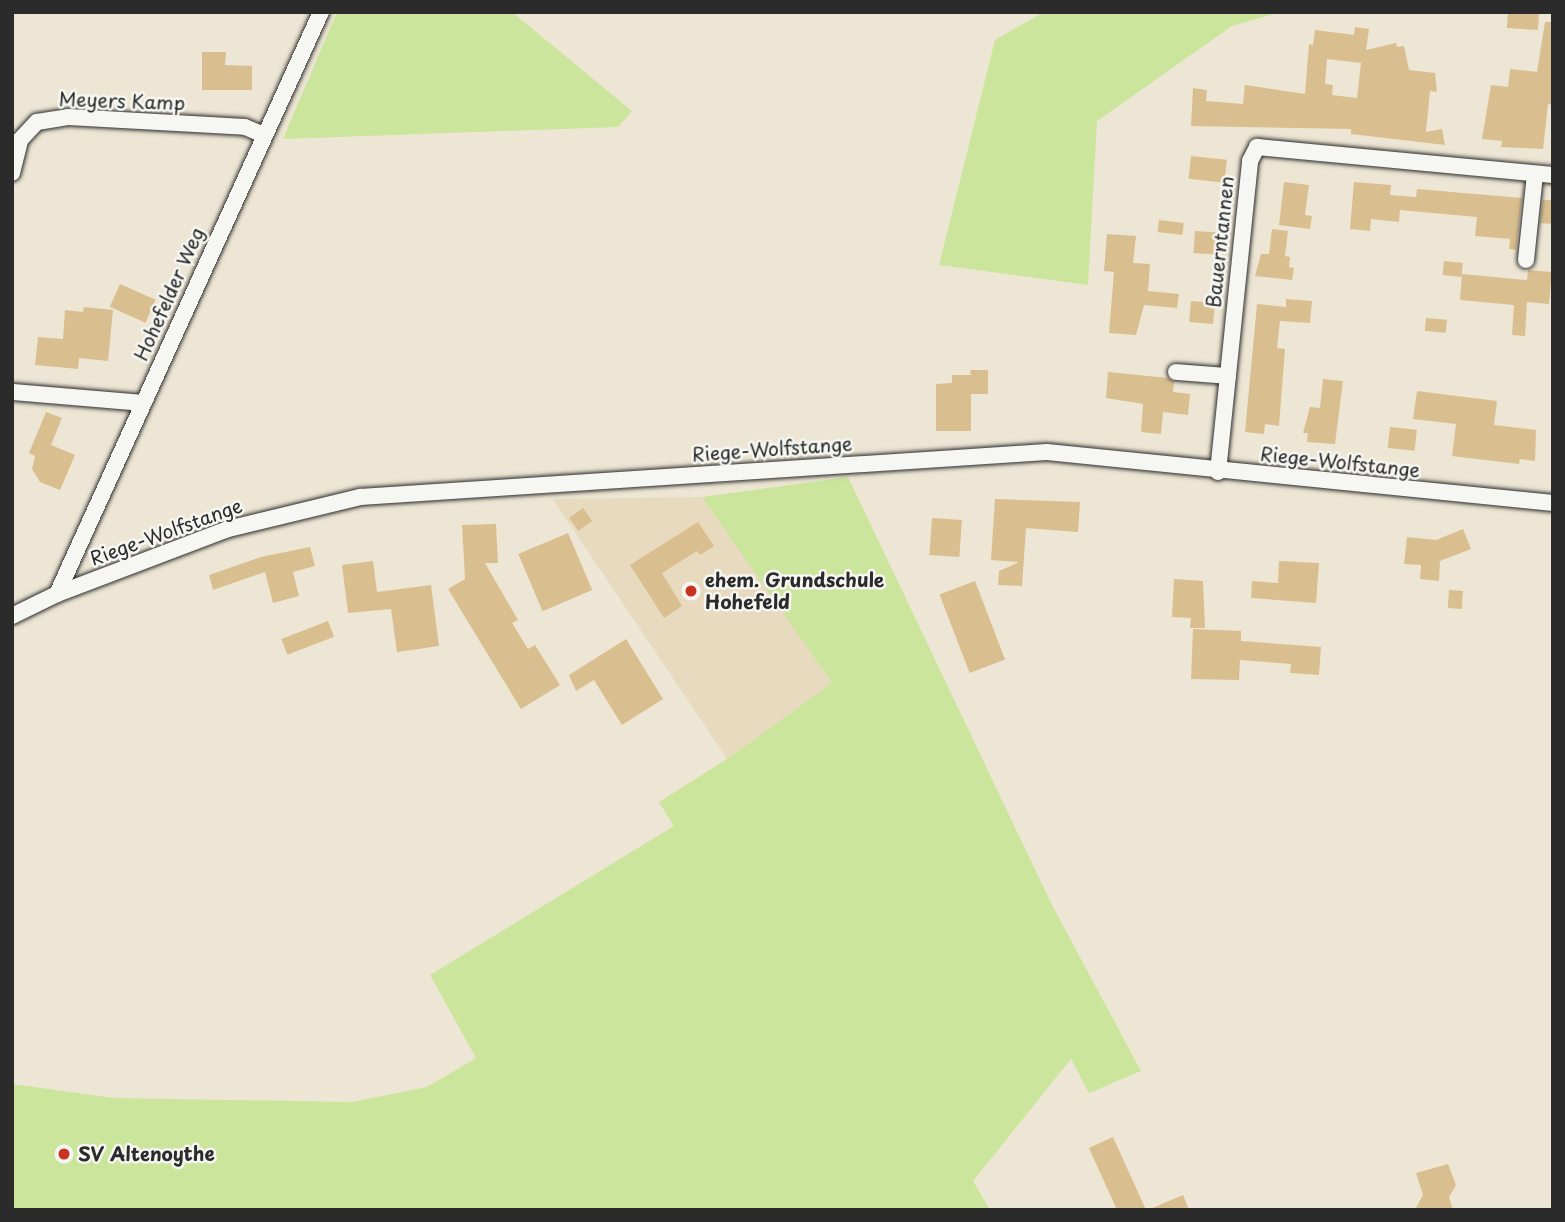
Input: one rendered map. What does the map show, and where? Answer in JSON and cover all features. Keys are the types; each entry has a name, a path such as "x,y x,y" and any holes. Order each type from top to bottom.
{"street":[{"name":"Hohefelder Weg","path":"57,594 321,12"},
{"name":"Meyers Kamp","path":"12,173 20,140 37,122 68,117 245,127 264,135"},
{"name":"Bauerntannen","path":"1218,472 1250,161 1256,147 1553,175"},
{"path":"1526,260 1535,174"},
{"path":"1176,372 1228,376"},
{"path":"12,392 142,404"},
{"name":"Riege-Wolfstange","path":"12,616 57,594 228,529 360,497 1047,452 1218,472 1553,503"}],"shaded area":[{"name":"ehem. Grundschule Hohefeld","path":"702,497 832,683 727,759 553,499"}],"green space":[{"path":"337,12 512,12 632,111 618,127 283,139"},
{"path":"1044,12 1281,12 1232,26 1097,121 1088,285 939,265 995,40"},
{"path":"848,477 1052,905 1141,1071 1089,1093 1071,1059 973,1181 990,1210 12,1210 12,1084 114,1098 352,1102 427,1087 476,1058 430,975 674,826 659,802 727,759 832,683 702,497"}],"building":[{"path":"1508,12 1539,14 1538,30 1507,28"},
{"path":"1545,22 1553,22 1553,105 1548,104 1543,149 1501,147 1502,141 1482,139 1491,85 1508,87 1510,69 1537,72"},
{"path":"1355,27 1369,29 1366,50 1396,43 1397,47 1404,46 1409,70 1435,73 1437,92 1430,91 1426,132 1442,129 1445,145 1351,134 1351,129 1191,126 1193,88 1207,90 1206,101 1243,104 1245,85 1305,94 1309,44 1313,45 1315,30 1354,35","holes":["1327,59 1361,63 1357,98 1332,95 1333,85 1325,84"]},
{"path":"202,52 226,52 225,65 252,66 252,90 202,90"},
{"path":"1191,156 1227,160 1224,183 1189,179"},
{"path":"1284,182 1309,185 1305,215 1312,216 1310,229 1279,225"},
{"path":"1354,182 1391,185 1390,195 1416,197 1417,189 1522,198 1516,250 1509,249 1510,239 1475,236 1477,217 1400,210 1399,222 1371,219 1370,231 1350,229"},
{"path":"1543,200 1553,200 1553,224 1540,223"},
{"path":"1159,220 1184,223 1182,235 1158,232"},
{"path":"1272,229 1288,231 1285,256 1290,257 1289,267 1294,268 1292,280 1255,276 1261,254 1269,254"},
{"path":"1195,231 1221,233 1219,255 1193,253"},
{"path":"1107,234 1136,236 1133,263 1150,264 1148,291 1179,294 1177,308 1144,305 1136,335 1109,333 1114,272 1104,271"},
{"path":"1444,261 1463,263 1461,277 1443,275"},
{"path":"1528,270 1552,272 1549,304 1527,302 1525,336 1512,335 1514,305 1460,300 1462,274 1527,280"},
{"path":"120,284 156,300 145,323 110,307"},
{"path":"1286,299 1312,301 1310,323 1280,321 1277,348 1285,349 1279,426 1265,424 1264,434 1245,432 1257,304 1286,307"},
{"path":"1191,301 1215,303 1213,324 1189,322"},
{"path":"84,307 113,310 108,361 79,358 78,369 35,365 38,337 63,339 65,310 83,312"},
{"path":"1426,318 1447,320 1446,333 1425,331"},
{"path":"970,370 988,370 988,394 971,394 971,431 936,431 936,384 952,383 952,375 971,375"},
{"path":"1108,372 1168,378 1174,382 1173,392 1190,394 1188,415 1163,412 1161,434 1141,432 1143,404 1106,398"},
{"path":"1323,379 1343,381 1335,444 1307,442 1308,433 1303,433 1310,407 1320,408"},
{"path":"1417,391 1497,401 1494,425 1536,430 1535,461 1520,459 1519,464 1452,456 1456,424 1413,419"},
{"path":"46,412 62,418 51,445 75,455 60,490 40,482 32,469 35,456 29,453"},
{"path":"1390,427 1417,430 1415,451 1388,448"},
{"path":"995,499 1080,502 1078,532 1026,528 1022,586 998,585 999,571 1019,562 991,560"},
{"path":"583,508 592,521 578,531 569,518"},
{"path":"932,518 962,520 959,557 929,555"},
{"path":"698,522 714,546 700,555 697,551 662,573 682,606 664,618 630,565"},
{"path":"496,524 498,563 485,563 518,620 512,623 528,649 535,645 560,685 521,709 448,589 465,579 462,525"},
{"path":"1463,529 1471,549 1440,561 1439,581 1420,579 1421,565 1404,564 1407,537 1436,540"},
{"path":"568,533 592,590 543,611 518,554"},
{"path":"310,547 315,566 293,572 299,596 273,603 265,572 213,590 209,575 261,557"},
{"path":"373,561 377,592 431,585 439,646 397,652 391,609 348,613 342,565"},
{"path":"1279,561 1319,563 1316,603 1251,598 1252,581 1278,583"},
{"path":"1174,579 1203,581 1205,628 1190,628 1191,618 1172,617"},
{"path":"975,581 1005,659 970,673 940,595"},
{"path":"1449,590 1463,591 1462,609 1448,608"},
{"path":"328,621 334,637 287,655 281,639"},
{"path":"1193,629 1241,631 1241,641 1321,647 1319,675 1290,673 1291,664 1240,660 1239,680 1191,679"},
{"path":"626,639 663,699 622,725 594,680 576,691 569,675"},
{"path":"1113,1137 1146,1210 1117,1210 1089,1148"},
{"path":"1448,1164 1456,1185 1449,1197 1453,1210 1415,1210 1423,1195 1416,1173"},
{"path":"1183,1195 1189,1210 1148,1210"}],"place":[{"name":"ehem. Grundschule Hohefeld","path":"691,591"},
{"name":"SV Altenoythe","path":"64,1154"}]}
